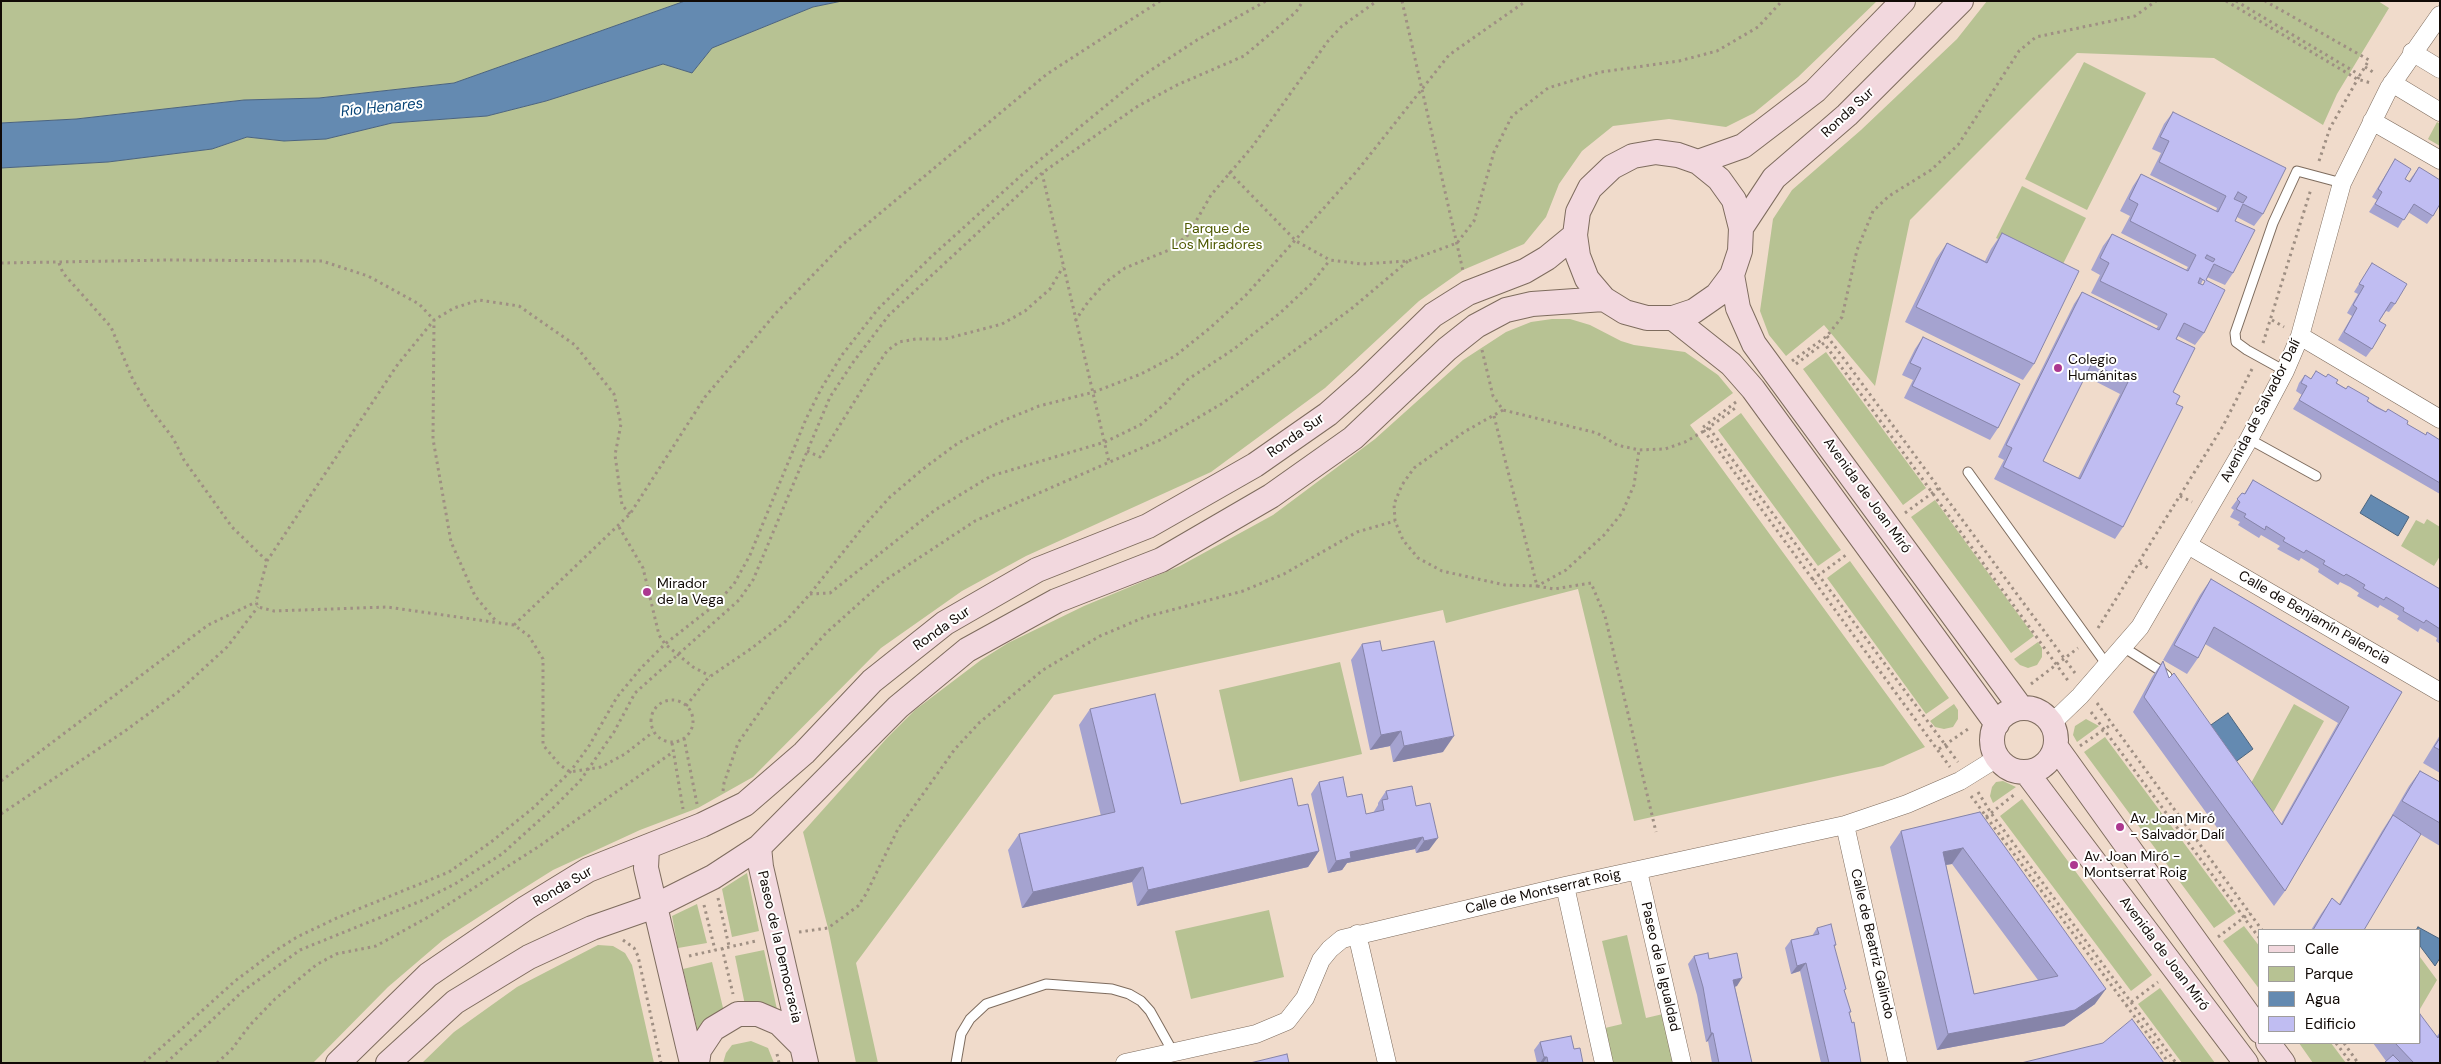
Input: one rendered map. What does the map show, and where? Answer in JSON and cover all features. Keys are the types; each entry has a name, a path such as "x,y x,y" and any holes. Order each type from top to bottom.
{"main road":[{"path":"1698,162 1721,156 1743,146 1815,90 1903,1"},
{"name":"Ronda Sur","path":"1742,228 1774,178 1847,115 1961,1"},
{"name":"Ronda Sur","path":"1656,152 1678,155 1698,162 1720,179 1734,200 1742,228 1740,251 1732,275 1717,295 1694,311 1673,318 1647,318 1625,312 1604,299 1587,279 1578,256 1575,235 1578,212 1590,188 1612,167 1633,156 1656,152"},
{"name":"Ronda Sur","path":"338,1063 428,975 526,908 588,870 648,848 745,804 779,777 872,681 945,623 1037,570 1148,526 1255,465 1328,414 1363,383 1433,314 1468,293 1525,271 1547,258 1575,235"},
{"name":"Avenida de Joan Miró","path":"1732,275 1738,308 1754,344 2021,708"},
{"path":"388,1063 455,1002 529,957 592,928 654,906 713,877 759,847 898,708 966,650 1056,600 1162,560 1271,496 1353,438 1447,349 1476,326 1506,310 1532,304 1604,299"},
{"name":"Avenida de Joan Miró","path":"1673,318 1731,364 1755,391 1996,724"},
{"path":"2021,708 2036,710 2052,723 2056,732 2056,746 2050,761 2042,768 2028,773 2013,771 1997,758 1992,739 1996,724 2006,713 2021,708"},
{"path":"2056,746 2258,1028"},
{"name":"Avenida de Joan Miró","path":"2028,773 2246,1063"},
{"name":"Paseo de la Democracia","path":"759,847 760,867 804,1055"},
{"path":"648,848 646,868 692,1063"},
{"name":"Paseo de la Democracia","path":"697,1063 699,1050 713,1029 738,1014 758,1014 779,1023 804,1055"},
{"path":"2269,1044 2282,1063"}],"street":[{"name":"Avenida de Salvador Dalí","path":"2052,723 2108,665 2140,627 2249,439 2285,371 2300,336 2342,183 2391,86 2412,52 2440,15"},
{"path":"2412,52 2440,69"},
{"path":"2391,86 2440,112"},
{"path":"2372,121 2440,160"},
{"path":"2300,336 2440,419"},
{"name":"Calle de Benjamín Palencia","path":"2188,545 2440,692"},
{"name":"Calle de Montserrat Roig","path":"1125,1063 1256,1034 1287,1021 1305,998 1322,960 1330,949 1342,939 1565,886 1845,825 1907,804 1964,778 1997,758"},
{"name":"Calle de Beatriz Galindo","path":"1845,825 1898,1063"},
{"name":"Paseo de la Igualdad","path":"1638,871 1682,1063"},
{"path":"1565,886 1604,1063"},
{"path":"1357,934 1387,1063"}],"lane":[{"path":"2285,371 2258,357 2236,342 2235,333 2274,222 2297,171 2342,183"},
{"path":"2249,439 2316,476"},
{"path":"1968,472 2088,640 2108,665"},
{"path":"2123,647 2161,671 2176,686"},
{"path":"956,1063 961,1034 970,1019 986,1004 1046,984 1112,989 1129,994 1141,1001 1150,1011 1173,1052"}],"path":[{"path":"514,625 619,527 630,514 706,397 776,313 842,245 1047,74 1160,1"},
{"path":"144,1063 236,980 275,951 297,937 339,917 449,872 491,842 533,808 570,772 589,746 617,697 665,644 716,604 734,584 750,555 806,419 821,389 842,356 878,309 931,257 1017,180 1142,76 1197,40 1266,1"},
{"path":"166,1063 243,991 300,950 421,901 455,884 502,854 580,781 614,732 635,693 739,600 753,580 830,397 854,360 889,315 1042,173 1138,106 1178,85 1244,56 1296,12 1303,1"},
{"path":"1075,321 1088,302 1106,282 1124,268 1169,250 1188,235 1211,195 1252,147 1328,41 1342,26 1377,1"},
{"path":"1402,1 1468,293"},
{"path":"686,706 710,676 752,648 786,621 890,496 958,443 1000,422 1039,406 1094,392 1141,374 1175,356 1210,328 1246,295 1296,241 1357,171 1449,55 1526,1"},
{"path":"1229,172 1296,241 1330,260 1362,264 1408,261 1457,243 1474,221 1494,152 1512,116 1548,88 1601,72 1679,61 1717,51 1758,27 1782,1"},
{"path":"1777,375 1826,336 1842,317 1856,250 1873,211 1889,196 1931,170 1958,145 2019,51 2036,37 2135,16 2156,1"},
{"path":"2226,1 2359,77 2391,86"},
{"path":"2236,1 2359,77"},
{"path":"2065,659 2088,640 2104,622 2223,426 2258,357 2272,320 2330,128 2369,60 2265,1"},
{"path":"1042,173 1109,462"},
{"path":"1,263 59,264 168,260 322,261 368,276 419,304 434,320 433,439 451,542 475,596 496,622"},
{"path":"810,594 830,593 935,510 991,476 1105,442 1140,425 1166,403 1187,380 1234,349 1280,313 1310,284 1330,260"},
{"path":"723,815 724,783 738,743 775,690 826,634 884,581 975,521 1160,440 1223,403 1344,315 1408,261"},
{"path":"59,264 63,273 112,327 133,380 149,407 172,438 184,460 232,527 267,561"},
{"path":"808,451 820,457 874,370 888,351 899,342 916,339 945,339 1002,324 1025,311 1050,288 1063,267"},
{"path":"258,608 256,602 267,561 398,364 434,320 454,308 479,300 520,306 575,345 614,394 621,424 615,455 622,505 630,514"},
{"path":"1476,326 1493,396 1503,410 1598,433 1617,445 1639,450 1665,449 1709,428 1755,391"},
{"path":"1826,336 2065,659 2083,692 2258,936"},
{"path":"1777,375 1824,343 1933,493 2261,929"},
{"path":"1755,391 1702,428 1812,580 1939,749 1991,813 2176,1063"},
{"path":"1503,410 1464,432 1414,468 1402,486 1394,504 1395,521 1402,540 1418,558 1442,571 1505,585 1537,586 1554,589 1590,583 1605,616 1656,832"},
{"path":"1494,416 1537,586"},
{"path":"1709,428 1818,575 2126,1006 2169,1063"},
{"path":"1537,586 1566,570 1604,535 1622,514 1634,485 1639,450"},
{"path":"1902,515 1939,488"},
{"path":"669,961 776,936 828,928 858,906 866,894 898,829 955,749 979,723 1043,670 1100,636 1136,621 1243,591 1284,574 1357,532 1395,521"},
{"path":"619,527 643,568 656,624 665,644 693,667 710,676"},
{"path":"1812,580 1851,552"},
{"path":"1,780 208,626 256,602"},
{"path":"258,608 274,611 387,608 514,625 529,636 543,659 543,744 559,764 570,772 601,767 625,754 653,732"},
{"path":"1,814 125,731 178,692 227,647 258,608"},
{"path":"671,700 686,706 693,716 693,723 691,730 684,738 672,743 664,741 653,732 650,720 653,710 660,703 671,700"},
{"path":"217,1063 232,1049 250,1025 275,998 316,965 336,954 376,946 430,916 530,852 673,752"},
{"path":"2214,940 2250,913"},
{"path":"616,938 634,948 638,956 661,1063"},
{"path":"2126,1006 2161,979"},
{"path":"2337,1044 2351,1063"},
{"path":"2345,1044 2358,1063"},
{"path":"773,1048 779,1063"}],"green space":[{"path":"1,1 685,1 454,83 319,98 244,100 76,119 1,123"},
{"name":"Parque de Los Miradores","path":"842,1 1877,1 1798,77 1754,113 1726,127 1669,119 1613,126 1582,151 1559,184 1546,217 1524,244 1463,270 1419,301 1325,388 1211,472 1026,556 962,591 881,648 753,777 698,808 640,830 553,870 443,940 388,987 313,1063 1,1063 1,168 108,162 212,149 247,137 284,141 326,139 392,123 487,116 546,101 663,64 692,73 712,48 813,7"},
{"path":"1987,1 2378,1 2389,8 2337,94 2323,125 2214,58 2077,53 1910,220 1875,386 1824,325 1786,356 1769,335 1760,311 1773,219 1792,190 1861,130 1957,39"},
{"path":"2084,62 2146,93 2087,210 2025,179"},
{"path":"2437,122 2440,124 2440,146 2428,139"},
{"path":"2022,186 2086,218 2060,270 1996,238"},
{"path":"1570,319 1590,325 1621,341 1634,345 1685,352 1718,375 1733,393 1690,425 1925,747 1883,766 1634,821 1578,589 1446,623 1443,610 1054,695 856,963 878,1063 856,1063 828,928 803,832 887,738 915,710 981,660 1008,643 1084,606 1180,566 1273,515 1375,439 1463,360 1506,332 1531,322"},
{"path":"1826,352 1926,488 1903,505 1803,369"},
{"path":"1741,413 1841,550 1818,566 1718,430"},
{"path":"1935,500 2034,636 2011,653 1911,517"},
{"path":"2427,519 2440,527 2440,556 2434,566 2401,546 2416,520 2424,524"},
{"path":"1850,561 1949,698 1926,714 1827,578"},
{"path":"2038,642 2042,648 2042,657 2037,665 2028,668 2020,665 2014,659"},
{"path":"1340,662 1362,754 1240,782 1219,690"},
{"path":"1954,704 1958,710 1958,719 1953,727 1944,729 1935,727 1930,721"},
{"path":"2294,704 2324,721 2270,818 2249,787"},
{"path":"2086,719 2099,726 2077,742 2073,735 2075,726"},
{"path":"2105,737 2236,913 2214,928 2084,752"},
{"path":"2003,781 2016,787 1993,803 1990,796 1992,787 1996,782"},
{"path":"2022,799 2152,975 2131,991 2000,816"},
{"path":"747,873 759,931 732,937 722,889"},
{"path":"697,904 707,943 678,948 672,916"},
{"path":"1269,910 1284,977 1191,999 1175,931"},
{"path":"2244,926 2258,944 2258,987 2223,941"},
{"path":"1627,935 1646,1018 1663,1014 1674,1063 1613,1063 1605,1028 1622,1024 1602,941"},
{"path":"598,945 613,946 625,953 632,965 654,1063 422,1063 454,1032 517,987"},
{"path":"764,950 778,1014 745,1005 735,956"},
{"path":"2421,958 2437,980 2421,1007"},
{"path":"712,962 724,1012 698,1032 683,969"},
{"path":"2160,988 2215,1063 2182,1063 2138,1004"},
{"path":"751,1041 768,1048 774,1063 723,1063 726,1053 732,1045"},
{"path":"2300,1044 2332,1044 2346,1063 2313,1063"}],"water":[{"name":"Río Henares","path":"685,1 842,1 813,7 712,48 692,73 663,64 546,101 487,116 392,123 326,139 284,141 247,137 212,149 108,162 1,168 1,123 76,119 244,100 319,98 454,83"},
{"path":"2371,495 2409,517 2398,536 2360,513"},
{"path":"2228,713 2253,749 2234,763 2208,727"},
{"path":"2418,927 2440,939 2440,958 2435,966 2421,947 2421,929 2417,929"}],"building":[{"path":"2173,112 2286,168 2263,214 2243,204 2235,221 2255,230 2233,273 2214,264 2206,280 2225,290 2204,333 2184,323 2176,339 2195,348 2173,392 2180,396 2176,404 2183,407 2123,527 2003,467 2012,448 2006,445 2082,292 2159,330 2167,314 2100,281 2109,263 2100,258 2112,234 2188,271 2196,255 2130,221 2138,204 2129,199 2141,174 2218,212 2226,196 2159,162 2169,141 2160,137","holes":["2238,192 2247,197 2243,203 2234,199","2207,255 2215,259 2213,262 2205,258","2200,278 2205,281 2203,285 2198,283","2092,363 2128,382 2080,479 2043,461"]},
{"path":"2395,159 2411,169 2405,179 2410,182 2419,167 2440,180 2440,204 2433,216 2414,204 2404,220 2375,204 2382,192 2378,189"},
{"path":"2002,233 2079,271 2034,364 1916,307 1947,243 1987,263"},
{"path":"2372,263 2407,284 2395,304 2391,302 2379,321 2386,325 2372,349 2344,332 2357,308 2353,305 2364,286 2359,284"},
{"path":"1923,337 2020,384 1998,428 1912,386 1921,368 1910,363"},
{"path":"2316,371 2326,377 2328,374 2338,380 2336,383 2346,389 2348,386 2369,398 2367,401 2376,407 2386,412 2388,409 2408,421 2407,424 2426,435 2427,432 2440,440 2440,483 2299,400 2307,386 2301,383 2305,375 2311,379"},
{"path":"2253,480 2440,589 2440,629 2426,620 2424,623 2403,611 2404,608 2386,597 2384,600 2363,588 2365,585 2323,564 2325,561 2306,550 2304,553 2283,541 2285,538 2266,526 2265,530 2244,517 2246,514 2236,509 2240,502 2237,499 2242,493 2245,494"},
{"path":"2211,579 2402,692 2285,891 2144,697 2163,661 2169,678 2174,673 2282,825 2349,707 2214,627 2198,658 2174,645"},
{"path":"1380,641 1382,651 1434,641 1454,736 1404,746 1401,731 1381,735 1362,644"},
{"path":"1155,694 1181,804 1292,778 1298,806 1308,804 1319,851 1148,890 1143,867 1033,892 1019,834 1115,812 1090,709"},
{"path":"2440,738 2440,750 2434,747"},
{"path":"2420,771 2440,782 2440,823 2402,801"},
{"path":"1343,777 1347,797 1362,794 1366,814 1384,810 1382,800 1388,799 1386,791 1412,786 1416,806 1430,803 1438,838 1424,841 1423,837 1350,852 1351,858 1336,861 1319,782"},
{"path":"1980,812 2106,989 2075,1010 1948,1034 1901,831","holes":["1963,848 2058,976 1974,994 1943,852"]},
{"path":"2393,815 2421,834 2365,929 2314,929 2332,898 2340,905"},
{"path":"1831,924 1836,945 1834,945 1846,989 1844,990 1851,1012 1849,1012 1852,1023 1854,1022 1861,1063 1829,1063 1806,963 1797,966 1791,940 1819,934 1817,928"},
{"path":"1708,953 1709,959 1737,953 1742,978 1733,980 1752,1063 1719,1063 1713,1033 1711,1033 1703,987 1694,956"},
{"path":"2421,1015 2438,1038 2440,1034 2440,1063 2414,1063 2396,1044 2421,1044"},
{"path":"2132,1019 2164,1063 2021,1063 2103,1043"},
{"path":"1571,1036 1574,1049 1580,1048 1583,1063 1548,1063 1547,1057 1544,1057 1540,1042"},
{"path":"1287,1054 1289,1063 1250,1063"},
{"path":"2393,1055 2401,1063 2384,1063"}],"place":[{"name":"Colegio Humánitas","path":"2058,368"},
{"name":"Mirador de la Vega","path":"647,592"},
{"name":"Av. Joan Miró - Salvador Dalí","path":"2120,827"},
{"name":"Av. Joan Miró - Montserrat Roig","path":"2074,865"}]}
